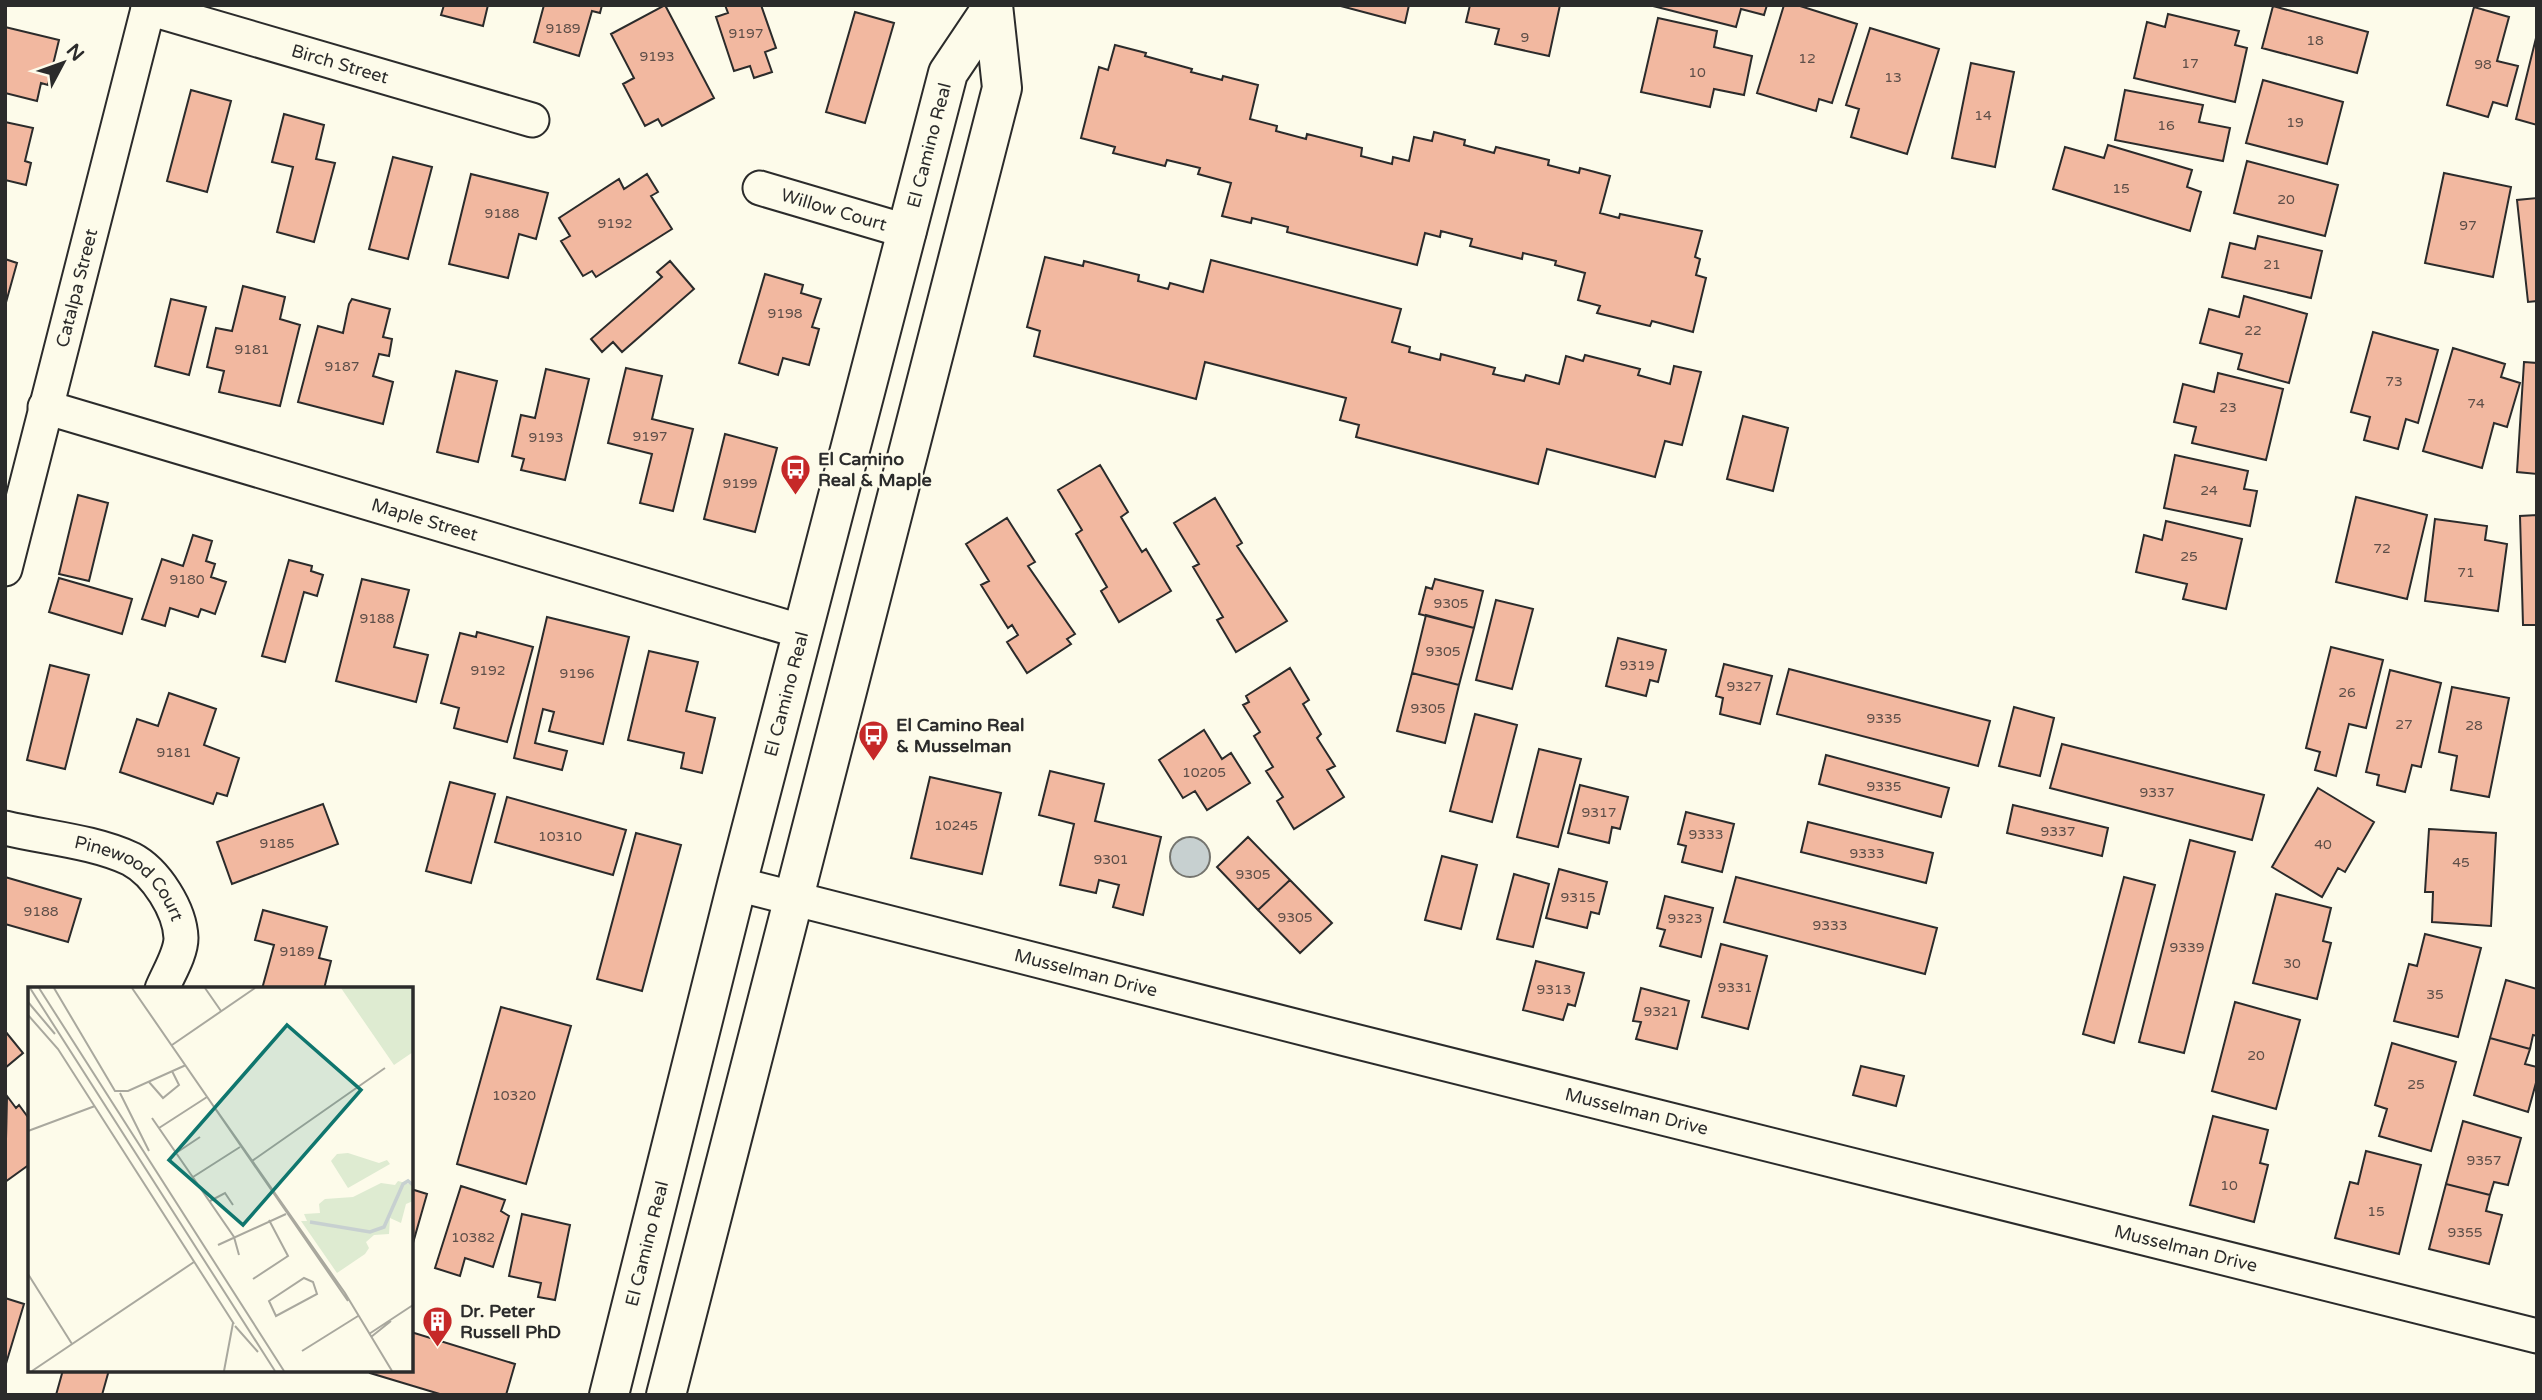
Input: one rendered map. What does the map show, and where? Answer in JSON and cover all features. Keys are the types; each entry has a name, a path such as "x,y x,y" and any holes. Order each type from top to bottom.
{"main road":[{"name":"El Camino Real","path":"609,1395 737,884 948,74 993,6"},
{"name":"El Camino Real","path":"666,1395 1002,88 993,6"}],"street":[{"name":"Birch Street","path":"149,6 532,120"},
{"name":"Catalpa Street","path":"5,569 149,6"},
{"name":"Willow Court","path":"760,187 909,232"},
{"name":"Maple Street","path":"45,407 803,632"},
{"name":"Pinewood Court","path":"5,828 105,849 133,860 155,881 170,898 181,939 163,987"},
{"name":"Musselman Drive","path":"737,884 2537,1336"}],"shaded area":[{"path":"1190,837 1198,838 1204,843 1209,849 1209,865 1204,871 1198,876 1190,877 1182,876 1176,871 1171,865 1170,857 1171,849 1176,843 1182,838"}],"building":[{"path":"444,5 488,5 483,26 441,15"},
{"path":"544,5 602,5 600,13 592,11 579,56 534,42"},
{"path":"665,5 714,98 662,126 658,119 645,126 623,84 634,78 611,34"},
{"path":"725,5 761,5 776,48 765,52 772,72 754,78 750,66 734,71 716,17 728,13"},
{"path":"1337,5 1409,5 1405,23"},
{"path":"1470,5 1560,5 1549,56 1495,44 1499,29 1466,22"},
{"path":"1767,5 1764,15 1741,9 1736,27 1653,6"},
{"path":"1784,5 1797,5 1857,24 1832,103 1819,99 1816,111 1757,93"},
{"path":"2273,6 2368,32 2357,73 2262,48"},
{"path":"2474,7 2509,17 2497,61 2518,66 2507,106 2493,102 2488,117 2447,105"},
{"path":"855,12 894,23 865,123 826,112"},
{"path":"2168,14 2239,31 2235,45 2247,48 2235,102 2134,78 2147,22 2165,27"},
{"path":"1658,18 1717,31 1714,47 1752,56 1744,95 1714,89 1710,107 1641,92"},
{"path":"5,27 59,40 48,85 41,83 37,101 5,93"},
{"path":"1870,28 1939,49 1907,154 1851,137 1859,109 1846,105"},
{"path":"2537,38 2537,125 2516,119"},
{"path":"1115,45 1192,69 1191,72 1222,80 1223,76 1258,85 1250,119 1277,126 1276,131 1306,139 1307,134 1362,148 1361,156 1392,164 1393,157 1409,161 1414,137 1432,141 1434,132 1465,140 1464,145 1494,153 1496,147 1549,160 1548,165 1579,173 1580,168 1610,176 1600,213 1619,218 1620,214 1702,231 1695,257 1700,259 1696,275 1706,278 1693,332 1652,321 1650,326 1597,313 1600,306 1578,300 1585,273 1555,265 1556,261 1523,253 1522,259 1470,246 1472,239 1441,231 1440,237 1425,233 1417,265 1287,232 1288,227 1252,218 1251,223 1222,216 1231,183 1198,174 1200,168 1167,160 1165,166 1113,153 1115,147 1081,138 1099,67 1108,70"},
{"path":"1971,63 2014,72 1995,167 1952,158"},
{"path":"2263,80 2343,102 2327,164 2246,143"},
{"path":"191,90 231,101 207,192 167,181"},
{"path":"2125,90 2203,105 2199,122 2230,128 2223,161 2115,140"},
{"path":"284,114 324,125 316,159 335,163 314,242 277,232 293,167 272,162"},
{"path":"5,122 33,128 25,161 31,163 26,185 5,180"},
{"path":"2108,145 2192,170 2187,187 2201,192 2190,231 2053,189 2065,147 2104,158"},
{"path":"393,157 432,167 408,259 369,249"},
{"path":"2247,161 2338,185 2325,236 2234,213"},
{"path":"2444,173 2511,187 2493,277 2425,263"},
{"path":"471,174 548,193 536,239 519,234 508,278 449,264"},
{"path":"647,174 658,192 651,196 672,229 596,277 592,271 583,276 561,241 570,236 559,218 619,179 624,189"},
{"path":"2537,198 2537,301 2528,302 2517,200"},
{"path":"2258,236 2322,251 2311,298 2222,277 2230,243 2255,249"},
{"path":"1045,257 1083,266 1084,261 1139,275 1138,281 1168,289 1170,283 1203,292 1211,260 1401,309 1392,342 1410,347 1409,352 1440,360 1441,354 1495,368 1493,374 1524,381 1526,375 1559,384 1566,356 1583,361 1585,355 1640,369 1638,375 1670,384 1674,366 1701,372 1682,445 1665,441 1655,477 1547,449 1538,484 1356,437 1359,425 1340,420 1346,398 1205,362 1196,399 1034,356 1040,331 1027,327"},
{"path":"5,259 17,263 5,306"},
{"path":"670,261 694,289 622,352 613,342 602,352 591,339 662,277 657,272"},
{"path":"765,274 803,285 801,293 821,299 812,327 819,329 809,365 783,358 778,375 739,363"},
{"path":"243,286 285,297 280,319 300,325 280,406 219,392 224,371 207,367 216,328 232,331"},
{"path":"2244,296 2307,314 2289,383 2238,369 2242,354 2200,343 2209,309 2239,317"},
{"path":"171,299 206,307 189,375 155,366"},
{"path":"352,299 390,309 383,337 392,339 389,356 379,354 373,376 393,382 383,424 298,402 318,326 343,333"},
{"path":"2373,332 2438,350 2418,423 2406,419 2398,449 2364,440 2370,417 2351,412"},
{"path":"2453,348 2505,364 2501,377 2520,383 2507,427 2494,423 2482,468 2423,451"},
{"path":"2524,362 2537,363 2537,474 2517,472"},
{"path":"626,368 662,376 652,419 693,429 673,511 640,503 652,454 608,443"},
{"path":"546,369 589,379 565,480 521,470 524,459 512,456 521,415 535,418"},
{"path":"456,371 497,381 478,462 437,452"},
{"path":"2218,373 2283,389 2266,460 2192,443 2196,427 2174,422 2183,384 2214,392"},
{"path":"1743,416 1788,428 1773,491 1727,479"},
{"path":"725,434 777,448 755,532 704,519"},
{"path":"2175,455 2248,471 2244,489 2257,491 2250,526 2164,508"},
{"path":"1100,465 1128,512 1121,517 1142,552 1146,549 1171,591 1119,622 1101,591 1107,587 1076,534 1082,530 1058,490"},
{"path":"78,495 108,503 89,581 59,574"},
{"path":"2356,497 2427,515 2407,599 2336,582"},
{"path":"1215,498 1242,543 1237,546 1287,621 1236,652 1217,620 1223,617 1193,567 1199,564 1174,523"},
{"path":"2537,515 2537,625 2523,625 2520,516"},
{"path":"1007,518 1035,562 1028,566 1075,634 1067,639 1071,644 1027,673 1007,642 1018,635 1012,625 1008,628 981,585 989,581 966,544"},
{"path":"2435,519 2487,526 2485,540 2507,544 2498,611 2425,601"},
{"path":"2166,521 2242,539 2226,609 2183,599 2187,584 2136,572 2144,535 2162,540"},
{"path":"193,535 212,541 206,561 215,564 211,577 226,582 215,614 201,609 198,617 170,608 165,626 142,619 162,559 183,566"},
{"path":"289,560 312,566 311,571 323,575 317,596 304,592 285,662 262,656"},
{"path":"59,578 132,599 122,634 49,612"},
{"path":"362,579 409,590 394,647 428,655 416,702 336,681"},
{"path":"1435,579 1483,591 1474,628 1419,614 1426,587 1432,589"},
{"path":"1496,600 1533,609 1512,689 1476,680"},
{"path":"1426,615 1474,628 1459,685 1412,673"},
{"path":"547,617 629,637 603,744 549,731 554,712 543,709 535,743 567,751 562,770 514,758"},
{"path":"477,632 533,647 507,742 454,728 459,708 441,703 460,633 476,637"},
{"path":"1618,638 1666,650 1658,682 1650,680 1646,696 1606,686"},
{"path":"2331,647 2383,660 2366,728 2349,724 2336,776 2315,770 2320,752 2306,748"},
{"path":"649,651 698,662 686,711 715,718 702,773 681,768 684,753 628,740"},
{"path":"1724,664 1772,676 1760,724 1720,714 1723,698 1716,696"},
{"path":"50,665 89,675 65,769 27,760"},
{"path":"1290,668 1309,700 1303,704 1321,734 1317,738 1335,766 1327,770 1344,797 1294,829 1277,801 1283,797 1266,771 1273,767 1254,736 1260,732 1243,705 1249,702 1246,696"},
{"path":"1789,669 1990,721 1978,766 1777,714"},
{"path":"2390,670 2441,683 2421,767 2412,765 2405,792 2377,785 2379,775 2366,772"},
{"path":"1412,673 1459,685 1445,743 1397,731"},
{"path":"2452,687 2509,698 2489,797 2451,790 2457,756 2439,752"},
{"path":"169,693 216,709 204,745 239,758 227,796 217,793 213,804 120,772 137,719 158,726"},
{"path":"2014,707 2054,718 2040,776 1999,766"},
{"path":"1475,714 1517,725 1492,822 1450,811"},
{"path":"1204,730 1222,759 1231,753 1250,783 1207,810 1195,791 1183,798 1159,760"},
{"path":"2062,744 2264,795 2252,840 2050,788"},
{"path":"1539,749 1581,759 1558,847 1517,837"},
{"path":"1826,755 1949,788 1941,817 1819,784"},
{"path":"1050,771 1104,784 1095,821 1161,837 1143,915 1113,907 1119,885 1099,880 1096,893 1060,885 1074,824 1039,815"},
{"path":"930,777 1001,793 982,874 911,858"},
{"path":"450,782 495,794 471,883 426,871"},
{"path":"1580,785 1628,797 1620,829 1612,827 1609,843 1568,833"},
{"path":"2318,788 2374,822 2345,872 2338,868 2322,897 2272,867"},
{"path":"507,797 626,830 613,875 495,842"},
{"path":"323,804 338,844 232,884 217,842"},
{"path":"2013,805 2108,828 2102,856 2007,833"},
{"path":"1686,812 1734,824 1722,872 1682,862 1686,846 1678,844"},
{"path":"1808,822 1933,853 1926,883 1801,852"},
{"path":"2429,829 2496,833 2491,926 2432,922 2433,892 2425,892"},
{"path":"636,833 681,845 642,991 597,979"},
{"path":"1248,837 1290,880 1258,910 1217,867"},
{"path":"2190,840 2235,852 2184,1053 2139,1042"},
{"path":"1442,856 1477,865 1461,929 1425,920"},
{"path":"1559,869 1607,882 1599,914 1591,912 1587,928 1546,918"},
{"path":"1514,874 1549,884 1533,947 1497,939"},
{"path":"5,877 81,899 68,942 5,924"},
{"path":"1736,877 1937,928 1925,974 1724,922"},
{"path":"2124,877 2155,885 2114,1043 2083,1034"},
{"path":"1290,880 1332,923 1300,953 1258,910"},
{"path":"2276,894 2331,908 2323,941 2331,943 2317,999 2253,983"},
{"path":"1665,896 1713,908 1701,957 1660,946 1665,930 1657,928"},
{"path":"263,910 327,927 319,958 331,961 324,987 263,987 274,945 255,940"},
{"path":"2425,934 2481,948 2458,1037 2394,1021 2409,964 2417,966"},
{"path":"1721,944 1767,956 1748,1029 1702,1017"},
{"path":"1536,961 1584,973 1575,1006 1568,1004 1563,1020 1523,1010"},
{"path":"2506,980 2537,989 2537,1036 2533,1035 2530,1049 2490,1038"},
{"path":"1641,988 1689,1001 1677,1049 1636,1039 1641,1022 1633,1021"},
{"path":"2235,1002 2300,1020 2276,1109 2212,1091"},
{"path":"501,1007 571,1026 526,1184 457,1164"},
{"path":"5,1031 23,1053 5,1068"},
{"path":"2490,1038 2530,1049 2525,1064 2537,1067 2537,1079 2528,1112 2474,1095"},
{"path":"2392,1043 2456,1062 2431,1151 2379,1136 2387,1109 2375,1105"},
{"path":"1861,1066 1904,1076 1896,1106 1853,1095"},
{"path":"7,1096 16,1108 19,1105 28,1117 28,1165 5,1182"},
{"path":"2213,1116 2268,1130 2260,1163 2268,1165 2254,1222 2190,1205"},
{"path":"2463,1121 2521,1138 2508,1185 2494,1182 2490,1195 2446,1184"},
{"path":"2366,1151 2421,1165 2399,1254 2335,1238 2350,1182 2358,1184"},
{"path":"2446,1184 2490,1195 2486,1211 2502,1215 2489,1264 2429,1249"},
{"path":"461,1186 505,1200 501,1211 509,1216 493,1267 465,1258 460,1276 435,1268"},
{"path":"413,1190 427,1194 413,1243"},
{"path":"522,1214 570,1225 555,1300 538,1297 541,1283 509,1276"},
{"path":"5,1298 24,1304 5,1367"},
{"name":"Dr. Peter Russell PhD","path":"413,1333 515,1364 506,1395 443,1395 370,1373 413,1372"},
{"path":"62,1372 108,1372 102,1395 56,1395"}],"place":[{"name":"El Camino Real & Maple","path":"795,496"},
{"name":"El Camino Real & Musselman","path":"873,762"},
{"name":"Dr. Peter Russell PhD","path":"437,1348"}]}
